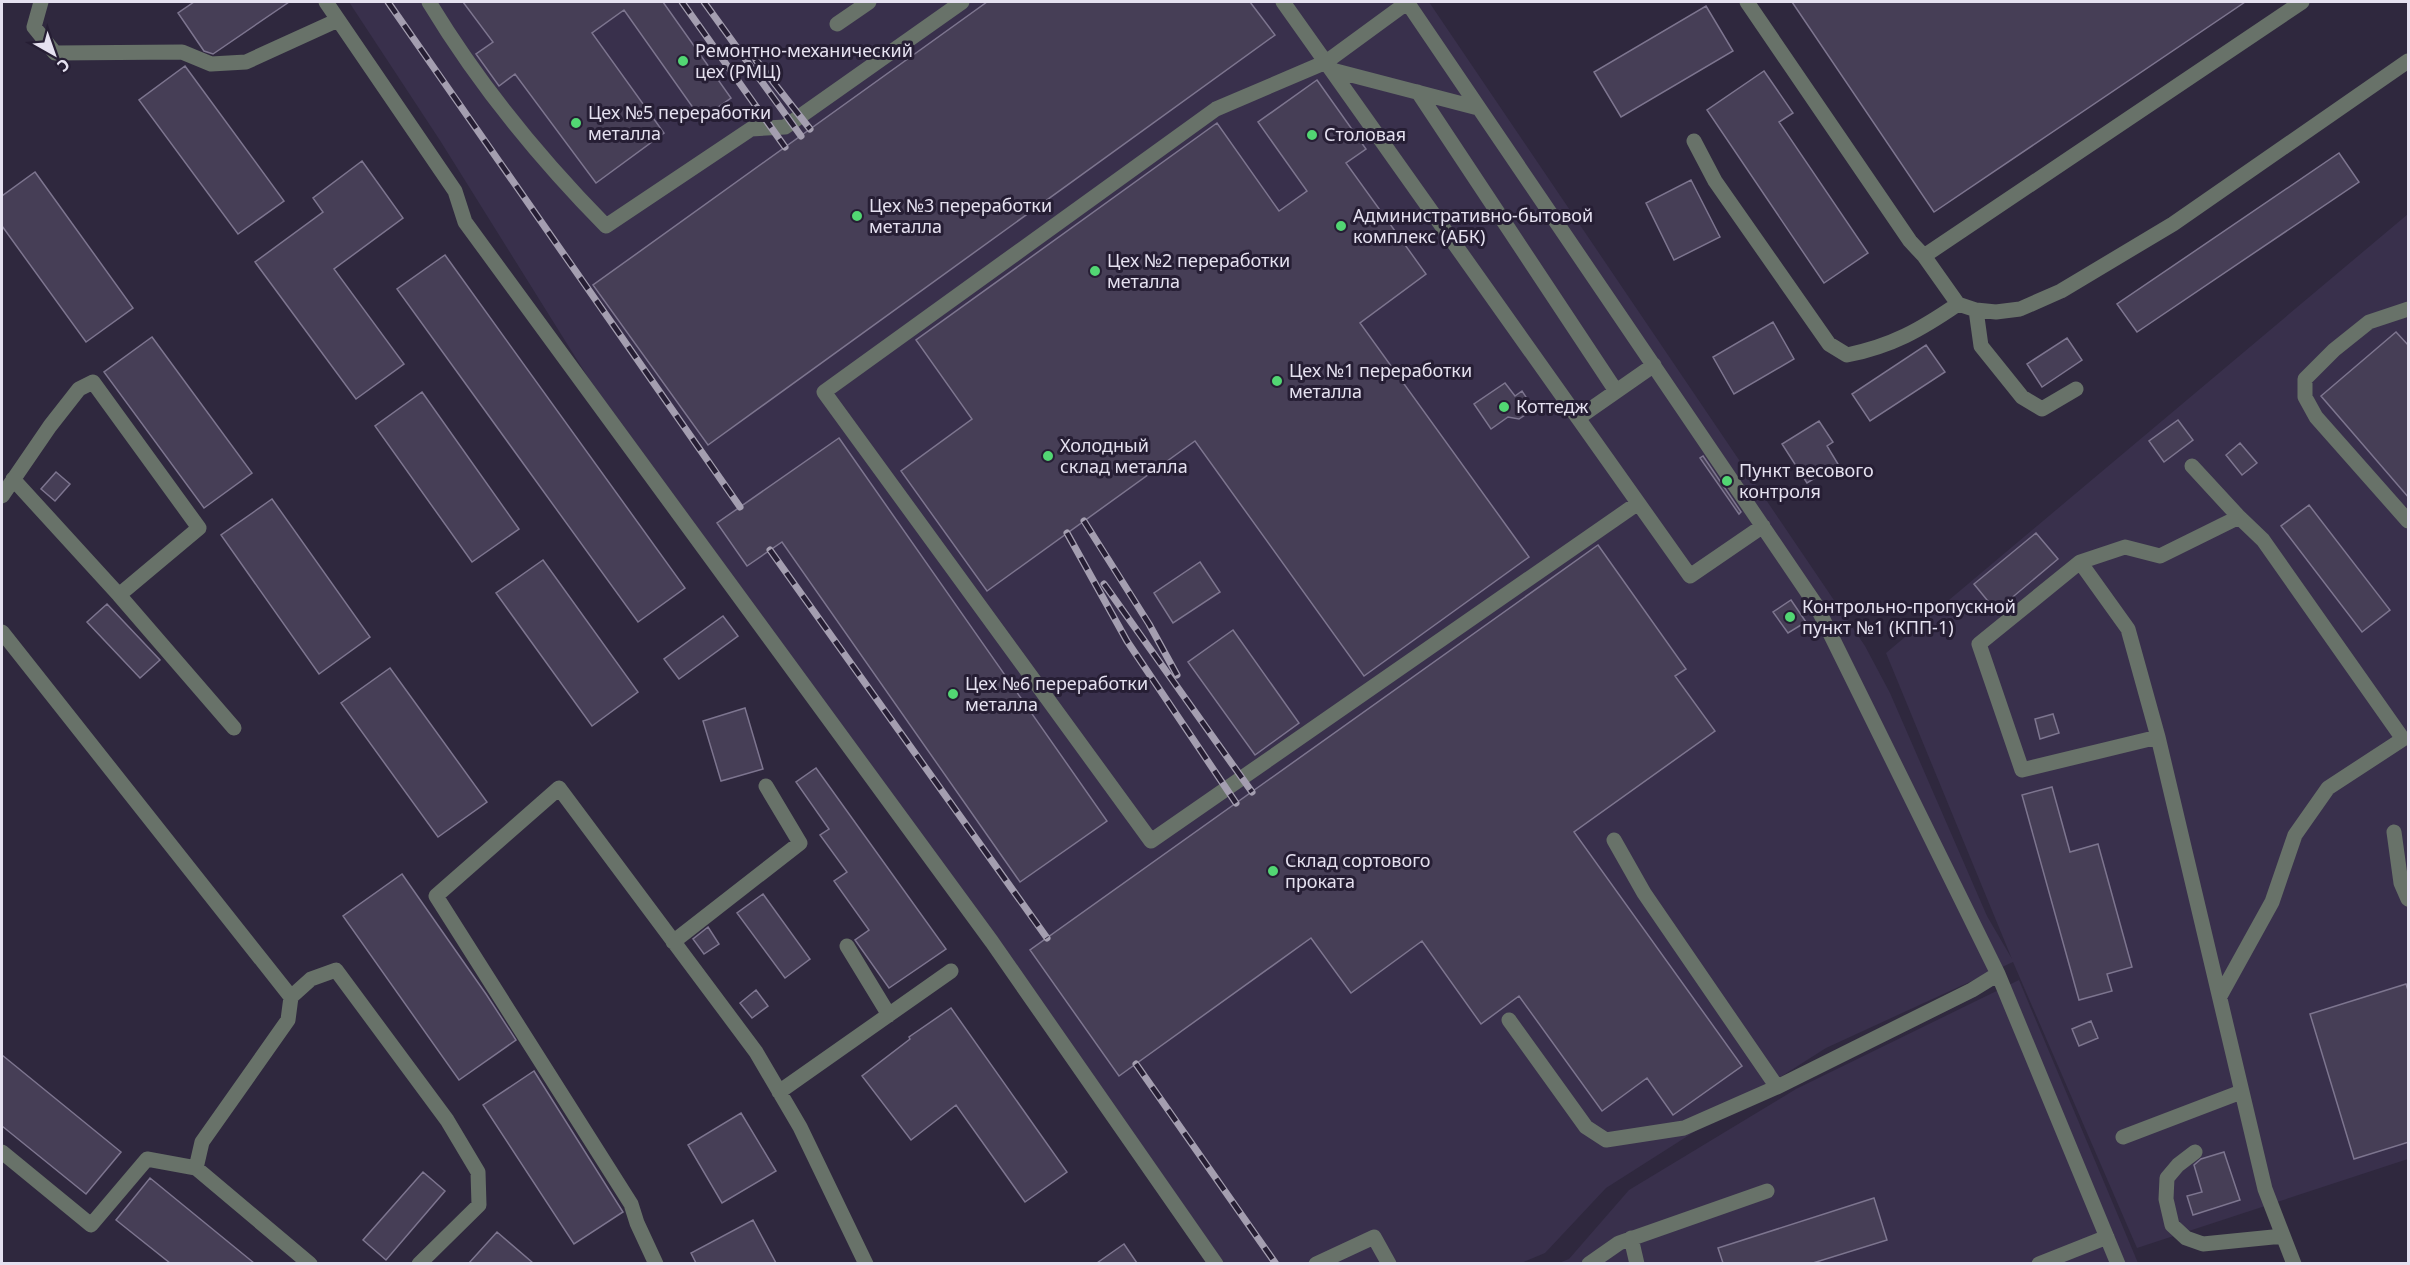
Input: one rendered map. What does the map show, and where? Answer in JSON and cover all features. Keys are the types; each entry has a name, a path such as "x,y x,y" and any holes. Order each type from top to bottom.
{"lane":[{"path":"41,2 34,27 55,53 182,52 211,64 246,62 338,20"},
{"path":"326,2 455,190 465,222 985,933 1216,1263"},
{"path":"429,2 456,46 497,101 572,191 606,226 750,129 785,127 962,2"},
{"path":"837,24 868,2"},
{"path":"1283,2 1690,576 1763,526"},
{"path":"1638,503 1151,841 824,392 1216,109 1329,66 1408,2 1816,605 1998,974 2118,1263"},
{"path":"1747,2 1910,241 1924,255 1958,304 1976,310 1996,312 2020,309 2061,291 2173,224 2409,61"},
{"path":"1924,255 2302,2"},
{"path":"1329,66 1478,108"},
{"path":"1418,92 1616,391"},
{"path":"1694,141 1715,181 1829,344 1847,355 1874,349 1920,330 1958,304"},
{"path":"2409,309 2368,322 2334,350 2305,379 2305,397 2316,417 2409,522"},
{"path":"1976,310 1981,346 2022,397 2042,409 2076,389"},
{"path":"1578,418 1653,365"},
{"path":"2,496 50,426 79,389 93,382 199,528 119,595"},
{"path":"2192,466 2263,540 2403,738 2328,788 2295,835 2272,902 2220,996"},
{"path":"13,479 119,595 234,728"},
{"path":"2158,736 2022,770 1979,644 2080,562 2125,547 2160,556 2239,517"},
{"path":"2080,562 2128,629 2158,736 2265,1189 2294,1263"},
{"path":"2,632 291,997"},
{"path":"673,942 800,843 766,786"},
{"path":"657,1263 637,1223 631,1204 436,896 559,788 756,1052 800,1127 866,1263"},
{"path":"2394,832 2401,883 2409,899"},
{"path":"1614,840 1644,893 1777,1087"},
{"path":"847,946 889,1014"},
{"path":"196,1168 202,1142 288,1020 291,997 311,979 336,970 447,1120 478,1172 479,1205 420,1263"},
{"path":"779,1092 951,970"},
{"path":"1509,1020 1586,1127 1606,1140 1684,1128 1777,1087 1972,990 1998,974"},
{"path":"2123,1137 2241,1092"},
{"path":"2,1152 91,1225 147,1159 196,1168 310,1263"},
{"path":"2195,1152 2178,1165 2167,1178 2166,1199 2172,1225 2186,1238 2203,1244 2283,1236"},
{"path":"1589,1263 1618,1242 1767,1191"},
{"path":"1316,1263 1374,1237 1389,1263"},
{"path":"2040,1263 2107,1237"},
{"path":"1631,1238 1637,1263"}],"shaded area":[{"path":"349,2 1429,2 1865,646 1890,693 1987,916 2012,959 1886,653 2408,214 2408,1159 2137,1248 2013,962 1826,1048 1606,1188 1545,1253 1521,1263 1224,1263 978,912 589,379 441,142"},
{"path":"2019,980 2138,1263 1556,1264 1569,1259 1629,1190 1796,1089"}],"building":[{"path":"194,2 289,2 213,54 204,51 178,13"},
{"path":"463,2 663,2 731,98 701,119 624,10 592,33 664,133 596,183 515,74 499,86 476,54 493,42"},
{"name":"Цех №3 переработки металла","path":"987,2 1250,2 1275,35 708,445 593,285"},
{"path":"1792,2 2245,2 1934,212"},
{"path":"1706,6 1733,51 1621,117 1594,72"},
{"path":"185,66 284,201 238,234 139,100"},
{"path":"1764,71 1793,113 1779,122 1868,253 1824,283 1707,110"},
{"path":"1317,80 1366,149 1346,163 1426,274 1360,323 1529,557 1364,676 1195,441 987,591 901,471 972,419 916,340 1217,123 1279,211 1307,191 1258,122"},
{"path":"2339,153 2359,182 2137,332 2117,304"},
{"path":"362,161 403,218 334,269 404,364 356,399 255,262 323,212 313,198"},
{"path":"35,172 133,308 86,342 2,226 2,196"},
{"path":"1691,180 1720,237 1674,260 1646,203"},
{"path":"445,255 685,588 638,622 397,289"},
{"path":"1773,322 1794,359 1734,394 1713,357"},
{"path":"2396,332 2409,346 2409,498 2321,396"},
{"path":"152,337 252,473 204,508 104,372"},
{"path":"2067,338 2082,360 2042,387 2027,364"},
{"path":"1926,345 1945,372 1870,421 1852,394"},
{"name":"Коттедж","path":"1505,383 1515,396 1522,391 1534,409 1519,419 1508,417 1491,429 1474,404"},
{"path":"422,392 519,529 472,562 375,426"},
{"path":"2178,420 2193,440 2164,462 2149,441"},
{"path":"1819,421 1833,442 1827,446 1838,464 1807,483 1782,444"},
{"name":"Цех №6 переработки металла","path":"839,438 1107,821 1020,882 782,542 747,566 717,523"},
{"path":"2240,443 2257,463 2242,475 2226,455"},
{"path":"1703,456 1741,512 1739,514 1700,458"},
{"path":"56,472 70,484 55,501 41,489"},
{"path":"272,499 370,637 319,674 221,535"},
{"path":"2309,505 2390,610 2362,632 2281,526"},
{"path":"2036,533 2058,559 1996,611 1974,584"},
{"path":"1598,545 1686,669 1675,676 1715,731 1574,832 1742,1066 1673,1115 1647,1078 1602,1111 1519,996 1481,1024 1422,941 1351,993 1311,938 1119,1076 1030,950"},
{"path":"543,560 638,692 592,726 496,593"},
{"path":"1200,562 1220,592 1173,623 1154,593"},
{"name":"Контрольно-пропускной пункт №1 (КПП-1)","path":"1791,600 1806,622 1788,633 1773,612"},
{"path":"107,604 160,660 140,678 87,622"},
{"path":"723,616 738,636 679,679 664,659"},
{"path":"1233,630 1299,723 1255,755 1188,662"},
{"path":"390,668 487,802 438,837 341,703"},
{"path":"745,708 763,769 721,781 703,721"},
{"path":"2053,714 2059,733 2040,739 2035,719"},
{"path":"816,768 946,949 889,988 855,940 869,930 834,881 847,872 820,835 829,829 796,782"},
{"path":"2052,787 2070,852 2098,844 2132,967 2107,974 2112,991 2079,1000 2022,795"},
{"path":"402,874 516,1040 459,1080 343,916"},
{"path":"763,894 810,959 785,978 737,913"},
{"path":"708,927 719,944 704,954 693,939"},
{"path":"2406,984 2409,993 2409,1142 2354,1159 2310,1014"},
{"path":"756,990 768,1006 752,1018 740,1003"},
{"path":"951,1008 1067,1172 1025,1202 956,1105 911,1140 862,1076 910,1039 909,1037"},
{"path":"2091,1021 2098,1038 2079,1046 2072,1029"},
{"path":"2,1055 121,1152 86,1194 2,1126"},
{"path":"534,1071 623,1212 574,1244 483,1105"},
{"path":"741,1113 776,1171 722,1203 688,1145"},
{"path":"2224,1152 2240,1200 2193,1215 2187,1196 2202,1192 2194,1165 2201,1159"},
{"path":"423,1172 445,1191 386,1260 363,1240"},
{"path":"150,1178 254,1263 170,1263 116,1220"},
{"path":"1874,1198 1887,1240 1813,1263 1723,1263 1718,1248"},
{"path":"753,1220 776,1263 696,1263 691,1253"},
{"path":"497,1232 533,1263 469,1263"},
{"path":"1124,1244 1137,1263 1097,1263"}],"railway":[{"path":"388,2 740,507"},
{"path":"682,2 785,147"},
{"path":"704,2 801,136"},
{"path":"756,60 810,129"},
{"path":"1084,521 1149,624 1177,675"},
{"path":"1067,533 1127,641 1236,803"},
{"path":"770,550 1047,938"},
{"path":"1104,584 1252,792"},
{"path":"1136,1064 1276,1264"}],"place":[{"name":"Ремонтно-механический цех (РМЦ)","path":"683,61"},
{"name":"Цех №5 переработки металла","path":"576,123"},
{"name":"Столовая","path":"1312,135"},
{"name":"Цех №3 переработки металла","path":"857,216"},
{"name":"Административно-бытовой комплекс (АБК)","path":"1341,226"},
{"name":"Цех №2 переработки металла","path":"1095,271"},
{"name":"Цех №1 переработки металла","path":"1277,381"},
{"name":"Коттедж","path":"1504,407"},
{"name":"Холодный склад металла","path":"1048,456"},
{"name":"Пункт весового контроля","path":"1727,481"},
{"name":"Контрольно-пропускной пункт №1 (КПП-1)","path":"1790,617"},
{"name":"Цех №6 переработки металла","path":"953,694"},
{"name":"Склад сортового проката","path":"1273,871"}]}
